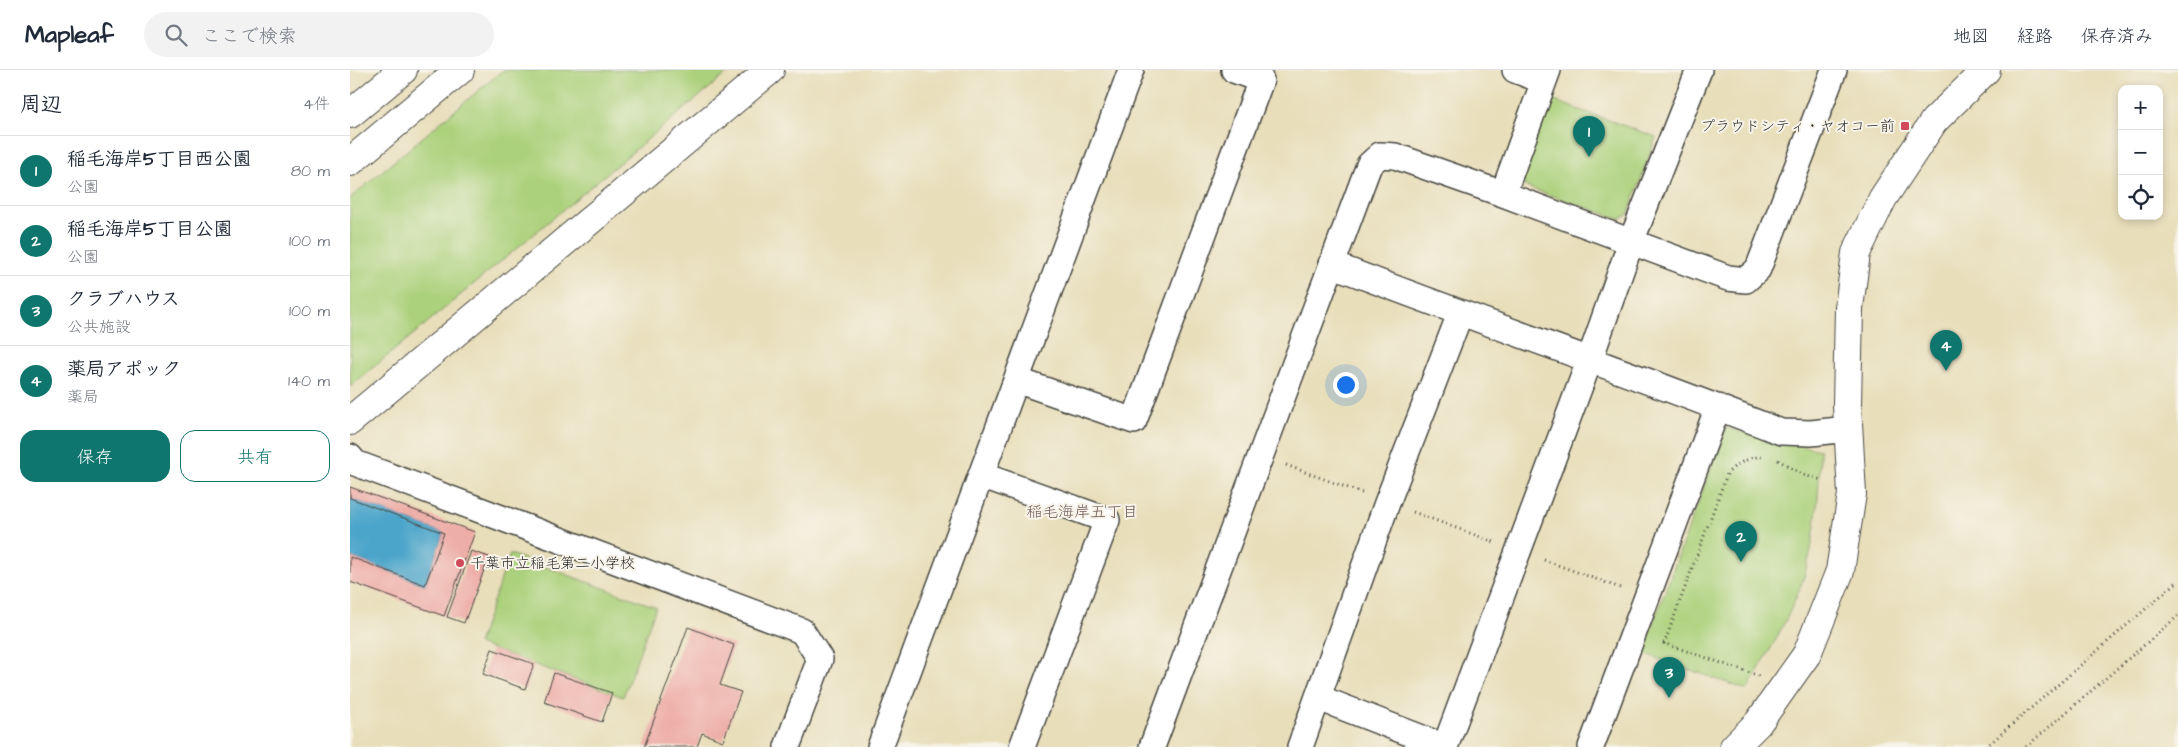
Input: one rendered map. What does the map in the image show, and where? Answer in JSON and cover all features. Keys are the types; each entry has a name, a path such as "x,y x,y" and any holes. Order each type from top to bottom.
{"street":[{"path":"350,114 403,70"},
{"path":"350,162 460,70"},
{"path":"350,422 770,70"},
{"path":"880,747 1131,70"},
{"path":"1016,380 1134,421 1261,80 1234,70"},
{"path":"1503,194 1546,76 1515,70"},
{"path":"1319,698 1445,747 1590,359 1631,242 1699,70"},
{"path":"1152,747 1331,264 1369,166 1380,155 1395,156 1503,194 1728,278 1746,280 1758,269 1834,70"},
{"path":"1734,747 1758,723 1807,654 1840,571 1852,494 1848,428 1849,308 1856,253 1883,198 1934,122 1986,70"},
{"path":"1331,264 1460,314 1590,359 1781,432 1811,433 1848,428"},
{"path":"1300,747 1319,698 1387,502 1460,314"},
{"path":"1591,747 1718,407"},
{"path":"350,456 355,463 802,631 820,659 787,747"},
{"path":"981,474 1107,520 1022,747"}],"path":[{"path":"1260,455 1647,598"},
{"path":"1664,644 1727,474 1734,466 1760,456 1768,457"},
{"path":"1776,458 1803,475 1825,480"},
{"path":"1986,747 2178,581"},
{"path":"2026,747 2178,616"},
{"path":"1634,633 1765,678"}],"green space":[{"path":"503,70 731,70 350,387 350,198"},
{"path":"1549,99 1656,137 1628,215 1620,219 1526,187 1521,177"},
{"path":"1726,428 1820,450 1816,520 1805,572 1788,614 1747,690 1642,653"},
{"path":"510,554 656,607 623,697 478,644"}],"water":[{"path":"350,498 444,533 425,585 350,557"}],"building":[{"path":"350,487 475,532 444,616 350,582 350,557 425,585 444,533 350,498"},
{"path":"471,551 489,557 464,623 447,617"},
{"path":"688,627 734,645 720,685 741,692 723,741 702,733 697,747 644,747"},
{"path":"492,649 534,664 525,689 483,674"},
{"path":"554,673 612,693 602,722 544,702"}],"place":[{"name":"プラウドシティ・ヤオコー前","path":"1905,126"},
{"name":"稲毛海岸5丁目西公園","path":"1589,157"},
{"name":"薬局アポック","path":"1946,371"},
{"name":"稲毛海岸5丁目公園","path":"1741,562"},
{"name":"千葉市立稲毛第二小学校","path":"460,563"},
{"name":"クラブハウス","path":"1669,698"}],"district":[{"name":"稲毛海岸五丁目","path":"1082,512"}]}
